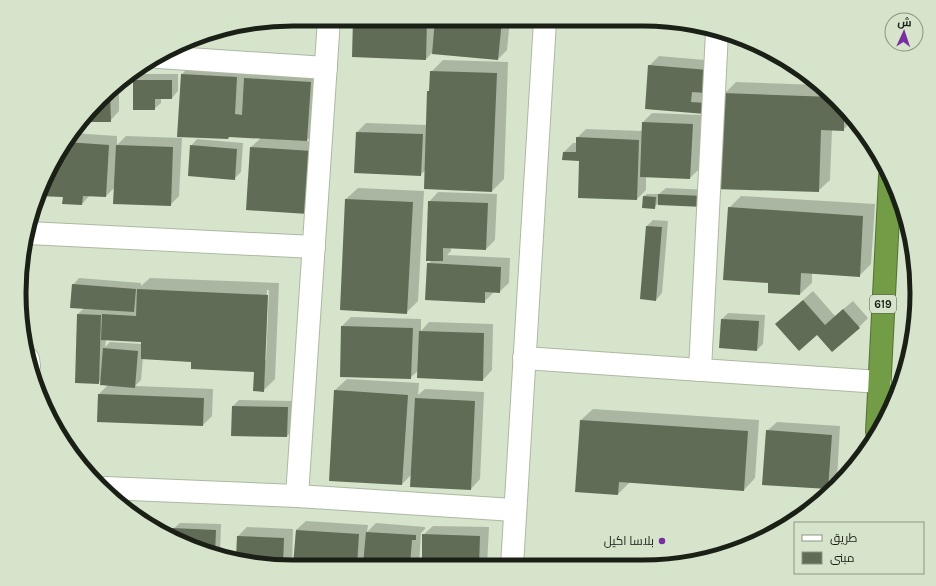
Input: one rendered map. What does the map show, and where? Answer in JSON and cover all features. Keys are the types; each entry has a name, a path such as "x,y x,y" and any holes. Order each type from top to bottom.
{"highway":[{"name":"619","path":"879,417 889,190"}],"street":[{"path":"297,496 329,26"},
{"path":"512,560 545,26"},
{"path":"700,370 717,36"},
{"path":"169,57 326,68"},
{"path":"33,233 314,247"},
{"path":"524,358 880,382"},
{"path":"111,488 297,496 515,510"}],"building":[{"path":"353,26 427,26 426,60 352,57"},
{"path":"434,26 501,26 498,60 432,54"},
{"path":"648,65 708,70 706,93 692,92 691,102 706,103 705,114 645,109"},
{"path":"430,71 497,73 492,192 424,189 427,91 429,91"},
{"path":"181,74 237,77 235,114 242,115 244,78 311,82 307,141 229,137 228,139 177,137"},
{"path":"133,80 172,80 172,99 155,99 155,110 133,110"},
{"path":"723,93 824,97 844,117 844,131 821,130 819,192 714,189"},
{"path":"110,98 111,122 88,122"},
{"path":"642,122 693,124 690,179 640,177"},
{"path":"356,132 423,134 421,176 354,173"},
{"path":"576,137 639,140 637,200 578,198 579,161 562,160 563,152 576,152"},
{"path":"73,142 109,145 106,197 83,196 82,205 62,204 63,197 44,196 62,159"},
{"path":"116,145 173,147 171,206 113,204"},
{"path":"190,145 237,149 235,180 188,176"},
{"path":"250,147 312,151 308,214 246,210"},
{"path":"658,194 704,196 704,207 658,205"},
{"path":"643,196 656,197 655,209 642,208"},
{"path":"345,199 413,202 407,314 340,310"},
{"path":"428,201 488,203 486,250 443,248 443,261 426,261"},
{"path":"728,207 863,216 860,277 801,273 800,295 768,293 768,283 723,280"},
{"path":"646,226 662,227 656,301 640,299"},
{"path":"427,263 501,267 500,293 485,292 485,303 425,300"},
{"path":"72,284 136,289 134,312 70,308"},
{"path":"137,289 268,295 264,392 253,391 254,372 191,369 191,362 141,359 141,342 101,340 102,314 136,316"},
{"path":"803,300 825,325 843,309 860,328 832,352 817,335 799,351 775,324"},
{"path":"77,314 101,315 99,384 75,383"},
{"path":"721,319 759,321 757,351 719,348"},
{"path":"341,326 413,328 411,379 340,377"},
{"path":"419,331 484,333 483,381 417,378"},
{"path":"103,348 138,351 135,388 100,385"},
{"path":"334,390 408,395 402,485 329,481"},
{"path":"98,394 204,398 203,426 97,422"},
{"path":"415,398 475,401 471,490 410,487"},
{"path":"232,406 288,407 287,437 231,436"},
{"path":"580,420 748,431 744,491 619,482 618,495 575,492"},
{"path":"766,430 832,435 828,485 825,489 762,485"},
{"path":"172,528 216,530 215,548 191,540 172,530"},
{"path":"296,530 359,534 357,560 293,560"},
{"path":"366,532 416,535 416,540 412,540 410,560 363,560"},
{"path":"422,534 480,536 479,560 422,560"},
{"path":"237,536 284,538 283,559 258,558 236,554"}],"place":[{"name":"بلاسا اكيل","path":"662,541"}]}
